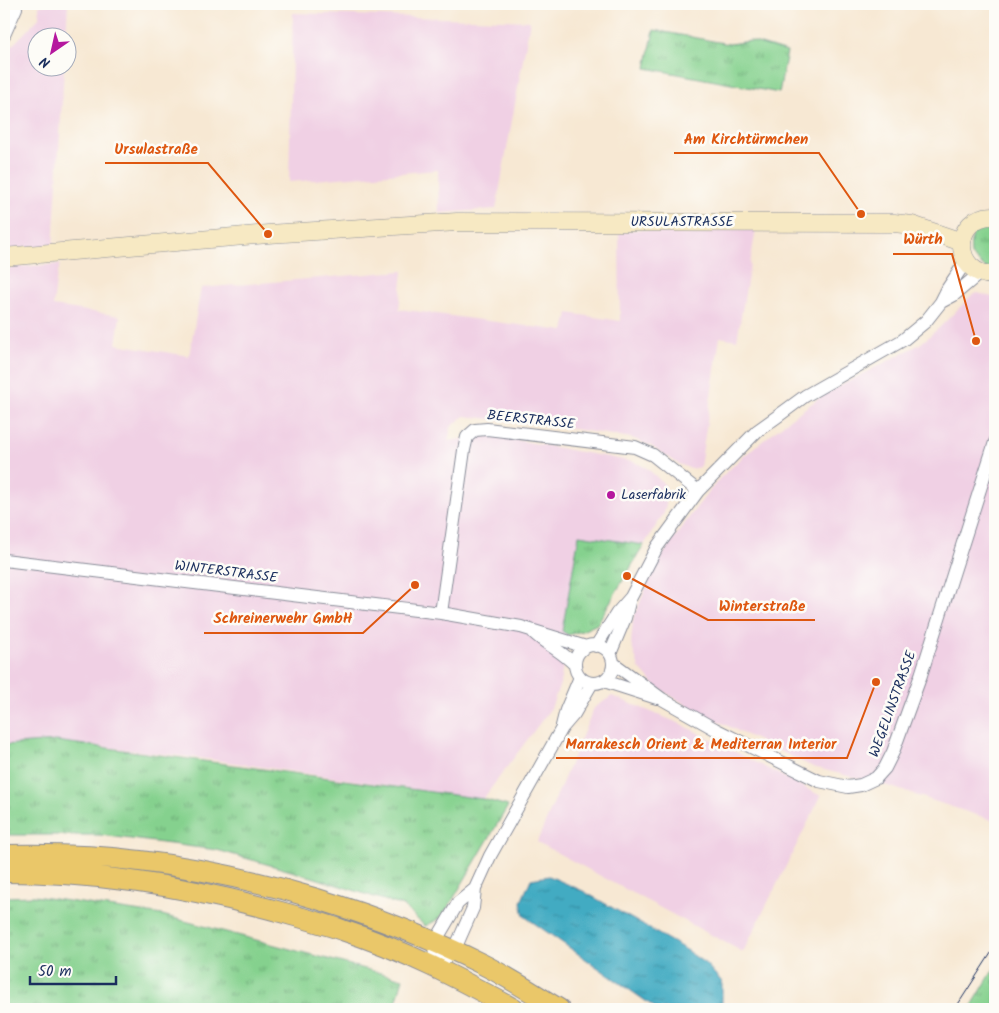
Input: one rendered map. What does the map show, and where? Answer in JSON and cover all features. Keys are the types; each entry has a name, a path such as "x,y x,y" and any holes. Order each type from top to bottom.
{"main road":[{"path":"4,855 89,856 140,860 230,876 273,886 321,900 436,942 497,972 559,1009"},
{"path":"4,872 43,872 114,879 178,888 251,904 343,930 434,967 514,1009"}],"street":[{"path":"4,35 16,8"},
{"path":"434,967 454,951 473,908 475,889 490,856 562,728 598,682 611,673 611,658 631,597 657,547 698,491 764,426 805,396 903,340 926,321 941,302 948,288 980,270 962,252 965,235 979,218 995,216"},
{"name":"URSULASTRASSE","path":"4,257 268,234 457,222 894,222 965,235"},
{"name":"BEERSTRASSE","path":"441,613 464,450 468,437 475,430 487,429 634,447 653,456 698,491"},
{"name":"WEGELINSTRASSE","path":"611,658 662,699 715,729 819,781 848,787 861,785 876,778 885,768 893,752 915,692 995,442"},
{"name":"WINTERSTRASSE","path":"4,560 441,613 507,624 591,646"},
{"path":"562,728 578,671 578,655 591,646 631,597"},
{"name":"WINTERSTRASSE","path":"532,632 567,657 578,671"},
{"path":"591,646 602,647 611,658"},
{"path":"578,671 598,682"},
{"name":"WEGELINSTRASSE","path":"598,682 662,699"},
{"path":"434,967 436,942 458,902 475,889"}],"shaded area":[{"path":"68,4 67,28 29,28 39,18 39,6"},
{"path":"293,13 530,21 496,209 439,213 438,170 289,182"},
{"path":"28,29 28,78 63,78 53,247 4,254 4,79 7,51"},
{"path":"756,229 737,340 720,337 700,467 691,469 679,464 651,446 632,438 555,426 464,416 451,427 448,441 490,435 634,462 647,468 665,485 667,499 664,513 644,545 579,535 568,635 560,684 551,708 483,799 215,760 56,741 4,745 4,268 60,264 53,306 120,316 116,344 189,356 201,288 403,271 399,309 564,331 568,313 620,321 619,230"},
{"path":"978,293 995,298 995,821 888,786 813,767 732,728 688,706 655,686 639,668 631,644 633,619 649,581 667,548 720,478 791,418 825,394 920,344 972,295"},
{"path":"612,696 681,724 821,796 743,952 537,842 594,708"}],"green space":[{"path":"654,30 729,44 751,41 787,52 779,93 646,68"},
{"path":"995,224 995,269 985,268 971,255 972,236 978,229"},
{"path":"579,535 644,545 597,624 568,635 562,631"},
{"path":"56,741 483,799 508,806 449,906 439,919 425,926 403,906 312,877 217,850 100,835 4,835 4,745"},
{"path":"34,896 162,915 403,979 394,1009 4,1009 4,897"},
{"path":"995,967 995,1009 970,1009"}],"water":[{"path":"549,876 583,891 683,948 706,964 722,982 722,1007 719,1009 657,1009 524,916 521,902 531,879"}],"tram line":[{"path":"955,1009 995,947"}],"place":[{"name":"Am Kirchtürmchen","path":"861,214"},
{"name":"Ursulastraße","path":"268,234"},
{"name":"Würth","path":"976,341"},
{"name":"Laserfabrik","path":"611,495"},
{"name":"Winterstraße","path":"627,576"},
{"name":"Schreinerwehr GmbH","path":"415,585"},
{"name":"Marrakesch Orient & Mediterran Interior","path":"876,682"}]}
